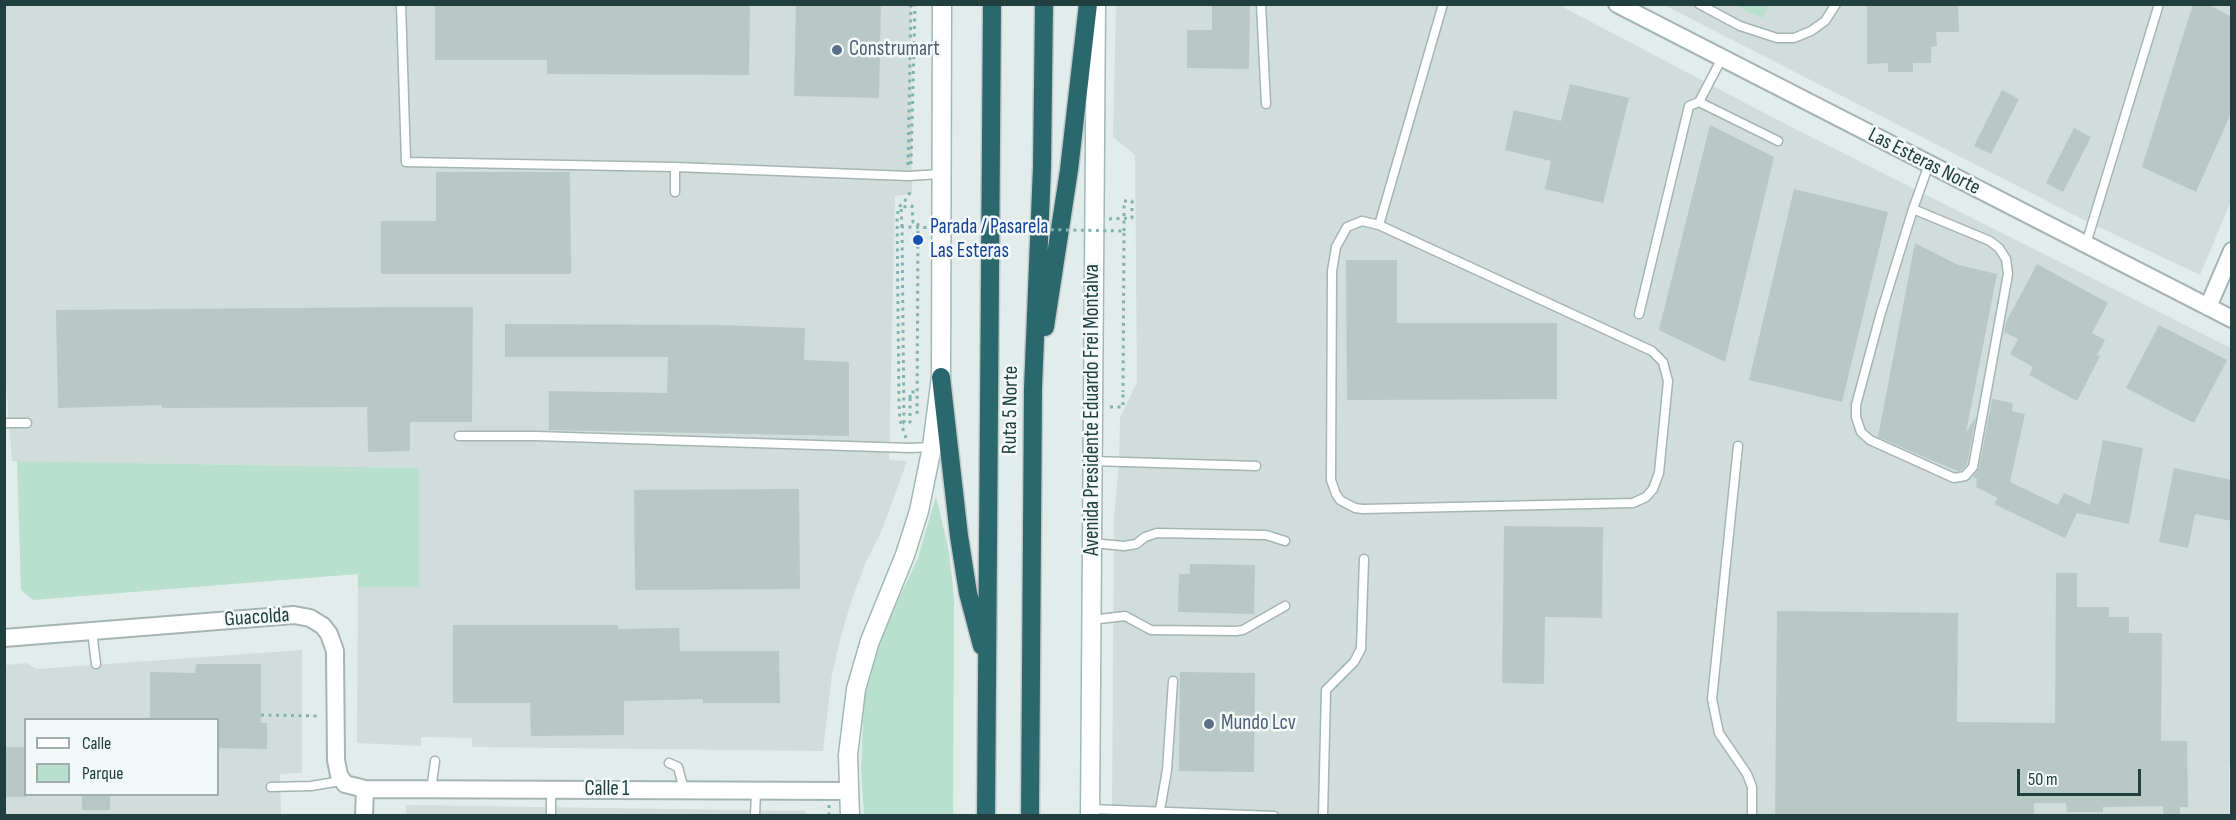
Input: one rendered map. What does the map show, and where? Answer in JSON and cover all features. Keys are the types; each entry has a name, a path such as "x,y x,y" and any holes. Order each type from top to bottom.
{"highway":[{"name":"Ruta 5 Norte","path":"987,816 992,4"},
{"name":"Ruta 5 Norte","path":"1030,816 1033,388 1042,167 1044,4"},
{"path":"1033,388 1054,272 1088,4"},
{"path":"941,377 957,525 968,593 987,665"}],"main road":[{"path":"850,816 850,731 860,672 913,533 932,447 941,377 942,4"},
{"name":"Avenida Presidente Eduardo Frei Montalva","path":"1090,812 1096,4"}],"street":[{"name":"Las Esteras Norte","path":"1617,4 2232,319"},
{"path":"2208,307 2232,251"},
{"name":"Guacolda","path":"4,638 294,615 310,618 323,627 333,642 335,651 336,759 341,781"},
{"path":"341,781 365,789 364,816"},
{"name":"Calle 1","path":"365,789 849,792"}],"lane":[{"path":"401,4 406,162 675,167 910,176 942,174"},
{"path":"1261,4 1266,104"},
{"path":"1379,225 1443,4"},
{"path":"1700,4 1740,26 1777,38 1794,38 1811,31 1825,21 1836,4"},
{"path":"2086,244 2159,4"},
{"path":"1638,314 1689,106 1699,102 1722,58"},
{"path":"1699,102 1778,141"},
{"path":"1913,209 1990,242 1999,248 2006,259 2008,274 1973,467 1965,476 1954,478 1870,440 1861,432 1856,417 1856,405 1877,327 1913,209 1929,164"},
{"path":"675,167 675,192"},
{"path":"1362,221 1379,225 1652,351 1663,362 1668,381 1659,473 1653,489 1646,497 1633,503 1363,509 1355,508 1340,500 1332,487 1330,473 1332,271 1336,247 1347,227 1362,221"},
{"path":"4,423 27,423"},
{"path":"459,436 932,447"},
{"path":"1738,446 1712,699 1719,733 1747,774 1752,787 1752,816"},
{"path":"1092,461 1256,466"},
{"path":"1092,543 1124,546 1136,544 1144,537 1157,532 1266,535 1285,542"},
{"path":"1323,816 1326,690 1354,662 1361,649 1364,559"},
{"path":"1091,620 1125,616 1152,630 1236,631 1243,630 1286,606"},
{"path":"92,631 96,663"},
{"path":"1160,810 1167,770 1173,681"},
{"path":"431,790 435,761"},
{"path":"669,763 678,767 684,791"},
{"path":"271,787 311,786 341,781"},
{"path":"551,790 551,816"},
{"path":"755,816 756,791"},
{"path":"1090,812 1160,810 1185,814 1274,816"}],"path":[{"path":"910,448 900,420 897,215 910,192 911,4"},
{"path":"910,176 915,4"},
{"path":"1105,407 1123,407 1124,231 1124,221 1124,211 1124,201 1132,201 1132,218 1124,218 1108,219"},
{"path":"910,448 916,426 917,392 918,223 913,222 912,206 901,207 904,423 910,422 910,392 917,392"},
{"path":"902,227 1124,231"},
{"path":"261,715 335,716"}],"shaded area":[{"path":"4,5 911,5 912,194 895,196 889,460 907,461 882,530 866,562 852,599 841,636 832,674 823,751 472,747 472,738 421,737 421,746 357,743 358,587 418,587 419,468 12,461 4,361"},
{"path":"1116,5 1559,5 1795,129 2231,348 2232,765 2229,766 2229,815 1112,816 1114,518 1120,418 1137,382 1135,155 1113,137"},
{"path":"1664,5 2231,5 2231,201 2200,275 2084,220"},
{"path":"302,650 302,773 280,774 281,815 5,816 5,665 26,663 37,669"},
{"path":"406,805 804,811 809,815 406,816"}],"green space":[{"path":"1736,5 1769,5 1762,18"},
{"path":"17,461 419,468 419,587 358,587 358,574 33,600 21,590"},
{"path":"936,496 949,552 954,597 953,815 864,816 861,768 864,700 884,630 918,558"}],"building":[{"path":"435,4 750,4 749,75 547,74 547,60 435,60"},
{"name":"Construmart","path":"796,4 881,4 879,98 794,96"},
{"path":"1212,4 1250,4 1249,69 1187,68 1187,30 1212,30"},
{"path":"1867,4 1958,4 1959,32 1936,32 1937,46 1931,47 1931,63 1913,63 1913,72 1888,72 1888,63 1867,64"},
{"path":"2193,4 2207,4 2232,17 2232,111 2196,192 2142,167"},
{"path":"1570,84 1629,98 1603,203 1545,189 1551,161 1505,150 1514,110 1561,121"},
{"path":"2002,90 2019,99 1991,154 1974,146"},
{"path":"1710,125 1774,157 1725,362 1659,330"},
{"path":"2074,128 2091,137 2063,192 2046,183"},
{"path":"436,172 570,172 571,274 381,274 381,221 436,221"},
{"path":"1794,189 1888,212 1842,402 1749,380"},
{"path":"1915,243 1958,265 1997,274 1966,433 1976,416 1967,464 1958,471 1878,437"},
{"path":"1346,260 1397,260 1397,323 1557,323 1557,399 1347,400"},
{"path":"2037,264 2108,303 2092,333 2105,340 2097,355 2100,356 2077,401 2029,375 2033,367 2010,354 2018,339 2004,332 2006,322"},
{"path":"473,307 472,422 410,422 410,451 368,452 367,407 162,408 162,405 58,408 56,310"},
{"path":"505,324 717,325 805,328 804,360 849,362 849,436 549,430 549,391 667,393 668,357 505,357"},
{"path":"2159,325 2227,360 2194,423 2126,388"},
{"path":"1992,399 2013,403 2012,411 2025,414 2010,482 2058,505 2064,493 2090,505 2103,440 2143,448 2129,524 2077,513 2065,538 1994,504 1998,498 1976,487 1977,479 1973,477 1979,468"},
{"path":"2174,468 2232,480 2232,521 2195,514 2188,548 2159,542"},
{"path":"799,489 800,589 635,590 634,490"},
{"path":"1504,526 1603,527 1602,618 1545,617 1544,684 1502,683"},
{"path":"1190,564 1255,565 1254,614 1178,612 1179,574 1190,574"},
{"path":"2056,573 2077,573 2077,607 2109,607 2109,617 2129,617 2129,633 2162,633 2161,741 2187,741 2188,807 2180,807 2180,816 2163,816 2163,806 2103,807 2103,812 2067,812 2066,803 2034,803 2034,816 1775,816 1777,611 1958,613 1957,722 2055,723"},
{"path":"453,625 618,625 618,629 679,628 680,651 779,651 780,703 703,703 703,699 624,701 624,735 531,736 530,703 453,703"},
{"path":"196,664 261,664 261,723 267,723 267,749 219,748 219,718 150,718 150,672 195,673"},
{"path":"1180,672 1255,673 1254,772 1179,771"},
{"path":"4,747 24,747 24,796 26,797 4,797"},
{"path":"82,796 110,796 110,810 82,810"}],"place":[{"name":"Construmart","path":"837,50"},
{"name":"Parada / Pasarela Las Esteras","path":"918,240"},
{"name":"Mundo Lcv","path":"1209,724"}]}
